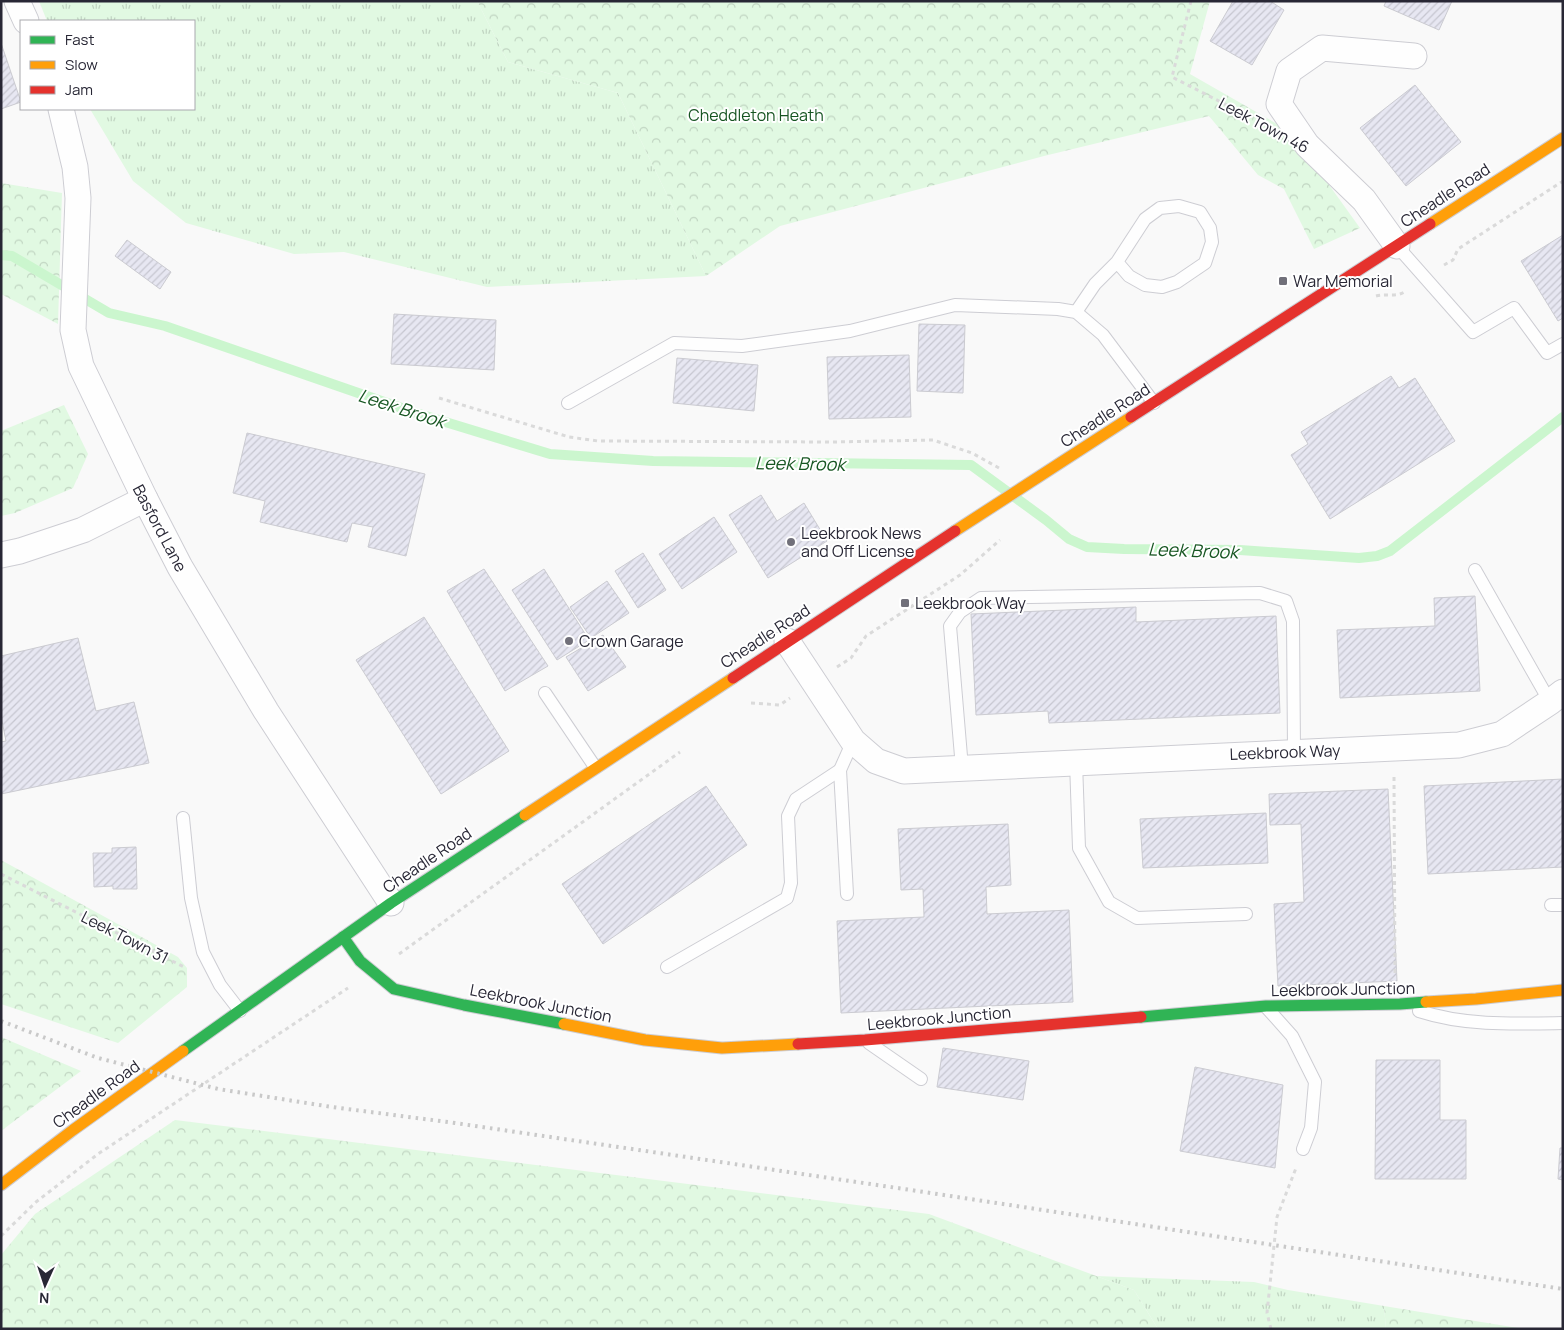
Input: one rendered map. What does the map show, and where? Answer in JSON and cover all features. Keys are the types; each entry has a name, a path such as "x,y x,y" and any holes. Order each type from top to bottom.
{"main road":[{"name":"Cheadle Road","path":"1,1185 73,1130 391,903 1027,484 1563,138"},
{"name":"Leekbrook Junction","path":"343,938 360,960 394,989 464,1005 645,1040 722,1048 865,1040 1266,1006 1398,1004 1476,1000 1563,990"}],"street":[{"path":"17,1 26,20"},
{"name":"Leek Town 46","path":"1397,246 1364,200 1307,145 1280,104 1290,71 1322,48 1414,56"},
{"name":"Basford Lane","path":"61,110 75,167 78,198 74,261 73,330 81,366 144,499 180,567 266,711 391,903"},
{"path":"1,555 20,551 83,530 144,499"},
{"name":"Leekbrook Way","path":"787,641 853,741 876,761 904,771 1294,751 1459,745 1502,734 1557,697"}],"lane":[{"path":"1076,312 1096,284 1117,262 1145,219 1160,208 1179,206 1200,212 1210,228 1212,242 1204,263 1178,282 1162,287 1145,285 1129,276 1117,262"},
{"path":"1397,246 1473,332 1514,308 1547,353 1563,344"},
{"path":"568,403 674,343 752,345 850,331 955,304 1058,309 1076,312 1103,334 1154,403"},
{"path":"1475,570 1557,697"},
{"path":"962,768 950,626 960,612 981,598 1260,593 1286,601 1293,621 1294,751"},
{"path":"545,693 595,767"},
{"path":"847,894 840,770 853,741"},
{"path":"1076,762 1079,848 1109,902 1137,918 1246,914"},
{"path":"667,967 786,898 791,883 788,816 796,799 840,770"},
{"path":"183,818 192,898 203,952 220,985 240,1011"},
{"path":"1398,1004 1438,1017 1466,1022 1514,1024 1563,1023"},
{"path":"1266,1006 1292,1036 1314,1082 1312,1128 1303,1149"},
{"path":"865,1040 921,1079"}],"path":[{"name":"Leek Town 46","path":"1191,1 1172,77 1256,119"},
{"path":"1367,299 1384,294 1400,295 1452,260 1458,249 1563,181"},
{"path":"439,398 569,437 598,441 832,442 933,440 972,452 1027,484"},
{"path":"749,703 780,705 851,658 866,636 960,575 1001,539"},
{"path":"1,1236 36,1202 98,1154 373,972 687,746"},
{"path":"1394,748 1398,1004"},
{"name":"Leek Town 31","path":"1,874 186,968"},
{"path":"1271,1329 1267,1313 1277,1217 1303,1149"}],"green space":[{"path":"39,1 477,1 508,62 618,93 706,276 487,287 344,252 294,254 186,223 133,181 91,110 195,110 195,20 47,20"},
{"name":"Cheddleton Heath","path":"477,1 1210,1 1190,74 1291,132 1360,228 1314,249 1284,189 1258,175 1209,116 1044,156 780,226 706,276 618,93 508,62"},
{"path":"1,183 62,193 58,324 1,294"},
{"path":"64,405 88,454 73,488 15,513 1,516 1,431"},
{"path":"1,860 178,957 187,968 187,987 118,1043 1,1004"},
{"path":"1,1037 81,1071 1,1131"},
{"path":"175,1120 929,1214 1134,1290 1158,1329 1,1329 1,1255 35,1214"},
{"path":"1096,1276 1254,1282 1288,1290 1384,1306 1386,1329 1158,1329 1134,1290"},
{"path":"1384,1306 1524,1329 1386,1329"}],"building":[{"path":"1233,1 1270,1 1284,10 1252,65 1210,41"},
{"path":"1386,1 1452,1 1439,30 1384,6"},
{"path":"1,43 20,102 1,109"},
{"path":"1415,85 1461,142 1406,186 1360,128"},
{"path":"1563,235 1563,318 1558,321 1521,261"},
{"path":"127,240 171,272 160,289 115,256"},
{"path":"394,314 496,320 494,370 391,364"},
{"path":"919,324 965,325 963,393 917,391"},
{"path":"909,355 911,417 829,419 827,357"},
{"path":"677,358 758,365 754,411 673,403"},
{"path":"1391,376 1399,388 1415,378 1455,441 1330,519 1291,455 1308,444 1301,432"},
{"path":"247,433 425,474 406,556 368,547 373,527 352,523 347,542 260,522 265,501 233,493"},
{"path":"761,495 777,521 804,503 827,541 768,578 729,515"},
{"path":"714,517 737,552 682,589 659,554"},
{"path":"643,553 666,590 638,608 615,571"},
{"path":"484,569 548,666 505,691 447,591"},
{"path":"544,569 589,640 557,660 512,590"},
{"path":"607,581 629,613 591,638 570,607"},
{"path":"1475,596 1480,691 1340,698 1337,630 1435,626 1434,598"},
{"path":"1136,607 1136,622 1276,616 1280,713 1049,723 1048,711 976,715 971,614"},
{"path":"424,617 509,751 441,794 356,660"},
{"path":"603,635 626,667 588,691 566,657"},
{"path":"78,638 96,711 134,702 149,763 1,794 1,742 6,741 1,716 1,656"},
{"path":"1563,779 1563,867 1428,874 1424,786"},
{"path":"706,786 747,845 603,944 562,884"},
{"path":"1388,789 1397,981 1278,986 1274,904 1304,902 1301,824 1270,825 1269,794"},
{"path":"1266,813 1268,863 1143,868 1140,819"},
{"path":"1008,824 1011,885 986,887 987,914 1069,910 1073,1002 841,1013 837,921 924,917 923,889 901,890 898,829"},
{"path":"136,847 137,889 113,889 113,886 94,887 93,853 112,853 112,848"},
{"path":"943,1048 1029,1061 1023,1100 937,1087"},
{"path":"1376,1060 1440,1060 1440,1120 1466,1120 1466,1179 1375,1179"},
{"path":"1195,1067 1283,1085 1275,1168 1180,1151"},
{"path":"1560,1148 1563,1148 1563,1180 1558,1179"}],"waterway":[{"name":"Leek Brook","path":"1,255 12,256 109,313 165,326 416,413 550,454 653,461 971,465 1069,539 1087,547 1240,550 1359,558 1377,556 1390,551 1563,417"}],"railway":[{"path":"1,1021 98,1058 218,1089 911,1190 1563,1289"}],"traffic: fast":[{"path":"183,1051 391,903 525,815"},
{"path":"343,937 360,961 394,989 464,1005 564,1024"},
{"path":"1141,1017 1266,1006 1426,1002"}],"traffic: slow":[{"path":"1430,224 1563,138"},
{"path":"955,531 1131,417"},
{"path":"525,815 733,678"},
{"path":"1426,1002 1563,990"},
{"path":"564,1024 645,1040 722,1048 798,1044"},
{"path":"1,1185 73,1130 183,1051"}],"traffic: jam":[{"path":"1131,417 1430,224"},
{"path":"733,678 955,531"},
{"path":"798,1044 1141,1017"}],"place":[{"name":"War Memorial","path":"1283,281"},
{"name":"Leekbrook News and Off License","path":"791,542"},
{"name":"Leekbrook Way","path":"905,603"},
{"name":"Crown Garage","path":"569,641"}]}
